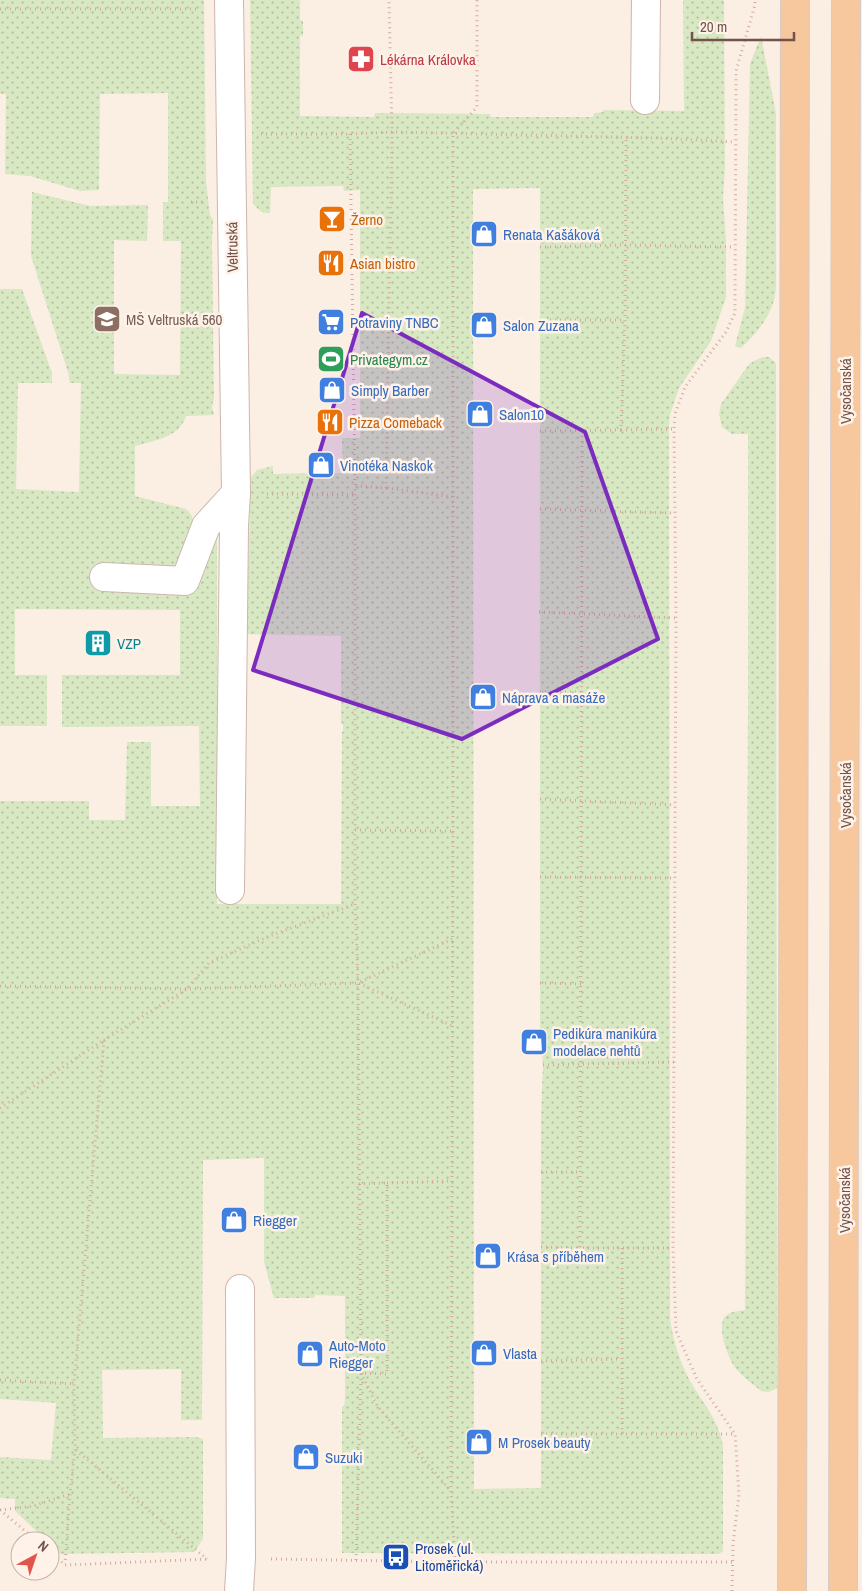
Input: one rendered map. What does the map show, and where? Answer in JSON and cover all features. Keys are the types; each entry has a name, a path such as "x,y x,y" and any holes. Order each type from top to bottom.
{"main road":[{"path":"792,1591 795,0"},
{"name":"Vysočanská","path":"843,1591 846,0"}],"street":[{"name":"Veltruská","path":"229,0 236,494 234,526 230,890"},
{"path":"645,100 646,0"},
{"path":"104,577 185,581 206,526 236,494"},
{"path":"239,1591 241,1558 240,1289"}],"path":[{"path":"386,488 392,132 389,0"},
{"path":"455,1562 451,1492 452,939 454,831 452,134 477,107 477,0"},
{"path":"732,1591 733,1543 738,1495 735,1434 697,1379 676,1331 674,1248 676,618 674,429 675,414 685,387 726,332 735,313 736,71 755,6 755,0"},
{"path":"0,9 198,9"},
{"path":"231,133 350,134 392,132 626,139 657,138 735,142"},
{"path":"350,134 356,496 355,904 358,983 361,1373 356,1560"},
{"path":"621,430 625,320 626,139"},
{"path":"540,247 625,245 735,247"},
{"path":"540,320 625,320"},
{"path":"540,431 674,429"},
{"path":"580,1248 582,431"},
{"path":"355,486 453,497"},
{"path":"236,494 356,496"},
{"path":"540,509 675,513"},
{"path":"539,612 676,618"},
{"path":"540,692 582,692"},
{"path":"540,799 675,805"},
{"path":"355,830 454,831"},
{"path":"540,877 674,878"},
{"path":"0,1108 104,1040 188,989 209,963 355,904"},
{"path":"0,986 188,989 358,983 452,939"},
{"path":"358,983 453,1026"},
{"path":"540,983 581,984"},
{"path":"65,1565 75,1450 74,1384 104,1040"},
{"path":"543,1065 674,1062"},
{"path":"541,1172 581,1172"},
{"path":"360,1184 451,1181"},
{"path":"361,1373 387,1374 387,1183"},
{"path":"540,1246 674,1248"},
{"path":"622,1248 622,1434"},
{"path":"541,1360 622,1359"},
{"path":"361,1373 378,1407 451,1492"},
{"path":"0,1380 74,1384"},
{"path":"540,1434 735,1434"},
{"path":"75,1450 207,1559"},
{"path":"0,1510 33,1506 70,1494"},
{"path":"0,1510 25,1531"},
{"path":"60,1561 65,1565 241,1558 455,1562 733,1562"}],"highlighted area":[{"path":"362,313 585,432 658,639 462,739 253,670"}],"green space":[{"path":"0,0 204,0 206,182 210,215 213,220 214,397 212,407 214,415 186,416 183,423 172,434 135,446 135,496 186,509 196,525 217,526 217,904 341,904 343,724 341,723 341,636 246,634 251,477 257,470 273,466 273,474 318,473 318,478 325,478 325,473 343,473 342,438 360,438 360,190 344,191 343,186 271,187 270,213 260,211 253,203 250,0 300,0 300,20 303,21 303,36 300,36 300,116 374,117 375,113 490,114 491,117 593,117 594,113 603,112 604,110 684,111 683,0 724,0 725,166 723,199 726,240 726,297 711,341 679,388 670,415 669,426 670,1317 674,1339 683,1366 713,1417 721,1436 723,1446 723,1551 719,1554 342,1553 342,1406 344,1406 345,1400 345,1296 315,1295 314,1298 274,1298 264,1262 264,1158 203,1160 202,1420 181,1420 181,1369 102,1370 103,1438 196,1437 203,1439 203,1539 194,1552 61,1554 60,1531 36,1531 15,1511 15,1499 0,1498 0,1457 51,1460 56,1403 0,1399 0,801 89,801 89,820 125,820 127,742 151,742 151,806 200,806 199,726 62,727 62,675 180,675 180,610 15,609 15,675 47,675 47,726 0,726 0,289 22,289 52,373 52,383 18,383 16,489 79,492 81,383 70,383 31,256 32,192 90,206 148,205 147,241 114,240 114,374 180,375 181,241 163,241 163,202 168,202 168,93 100,94 99,190 80,191 30,176 5,174 6,94 0,94","holes":["540,188 540,1024 543,1065 541,1117 541,1488 474,1489 473,189"]},
{"path":"761,36 776,113 776,288 769,313 754,335 741,348 735,346 745,308 750,64"},
{"path":"763,357 769,357 776,363 777,1388 769,1392 761,1391 737,1370 728,1353 722,1330 722,1323 728,1314 745,1310 748,434 732,434 722,427 719,414 721,404 749,364"}],"place":[{"name":"Lékárna Královka","path":"361,59"},
{"name":"Žerno","path":"332,219"},
{"name":"Renata Kašáková","path":"484,234"},
{"name":"Asian bistro","path":"331,263"},
{"name":"MŠ Veltruská 560","path":"107,319"},
{"name":"Potraviny TNBC","path":"331,322"},
{"name":"Salon Zuzana","path":"484,325"},
{"name":"Privategym.cz","path":"331,359"},
{"name":"Simply Barber","path":"332,390"},
{"name":"Salon10","path":"480,414"},
{"name":"Pizza Comeback","path":"330,422"},
{"name":"Vinotéka Naskok","path":"321,465"},
{"name":"VZP","path":"98,643"},
{"name":"Náprava a masáže","path":"483,697"},
{"name":"Pedikúra manikúra modelace nehtů","path":"534,1042"},
{"name":"Riegger","path":"234,1220"},
{"name":"Krása s příběhem","path":"488,1256"},
{"name":"Vlasta","path":"484,1353"},
{"name":"Auto-Moto Riegger","path":"310,1354"},
{"name":"M Prosek beauty","path":"479,1442"},
{"name":"Suzuki","path":"306,1457"},
{"name":"Prosek (ul. Litoměřická)","path":"396,1557"}]}
